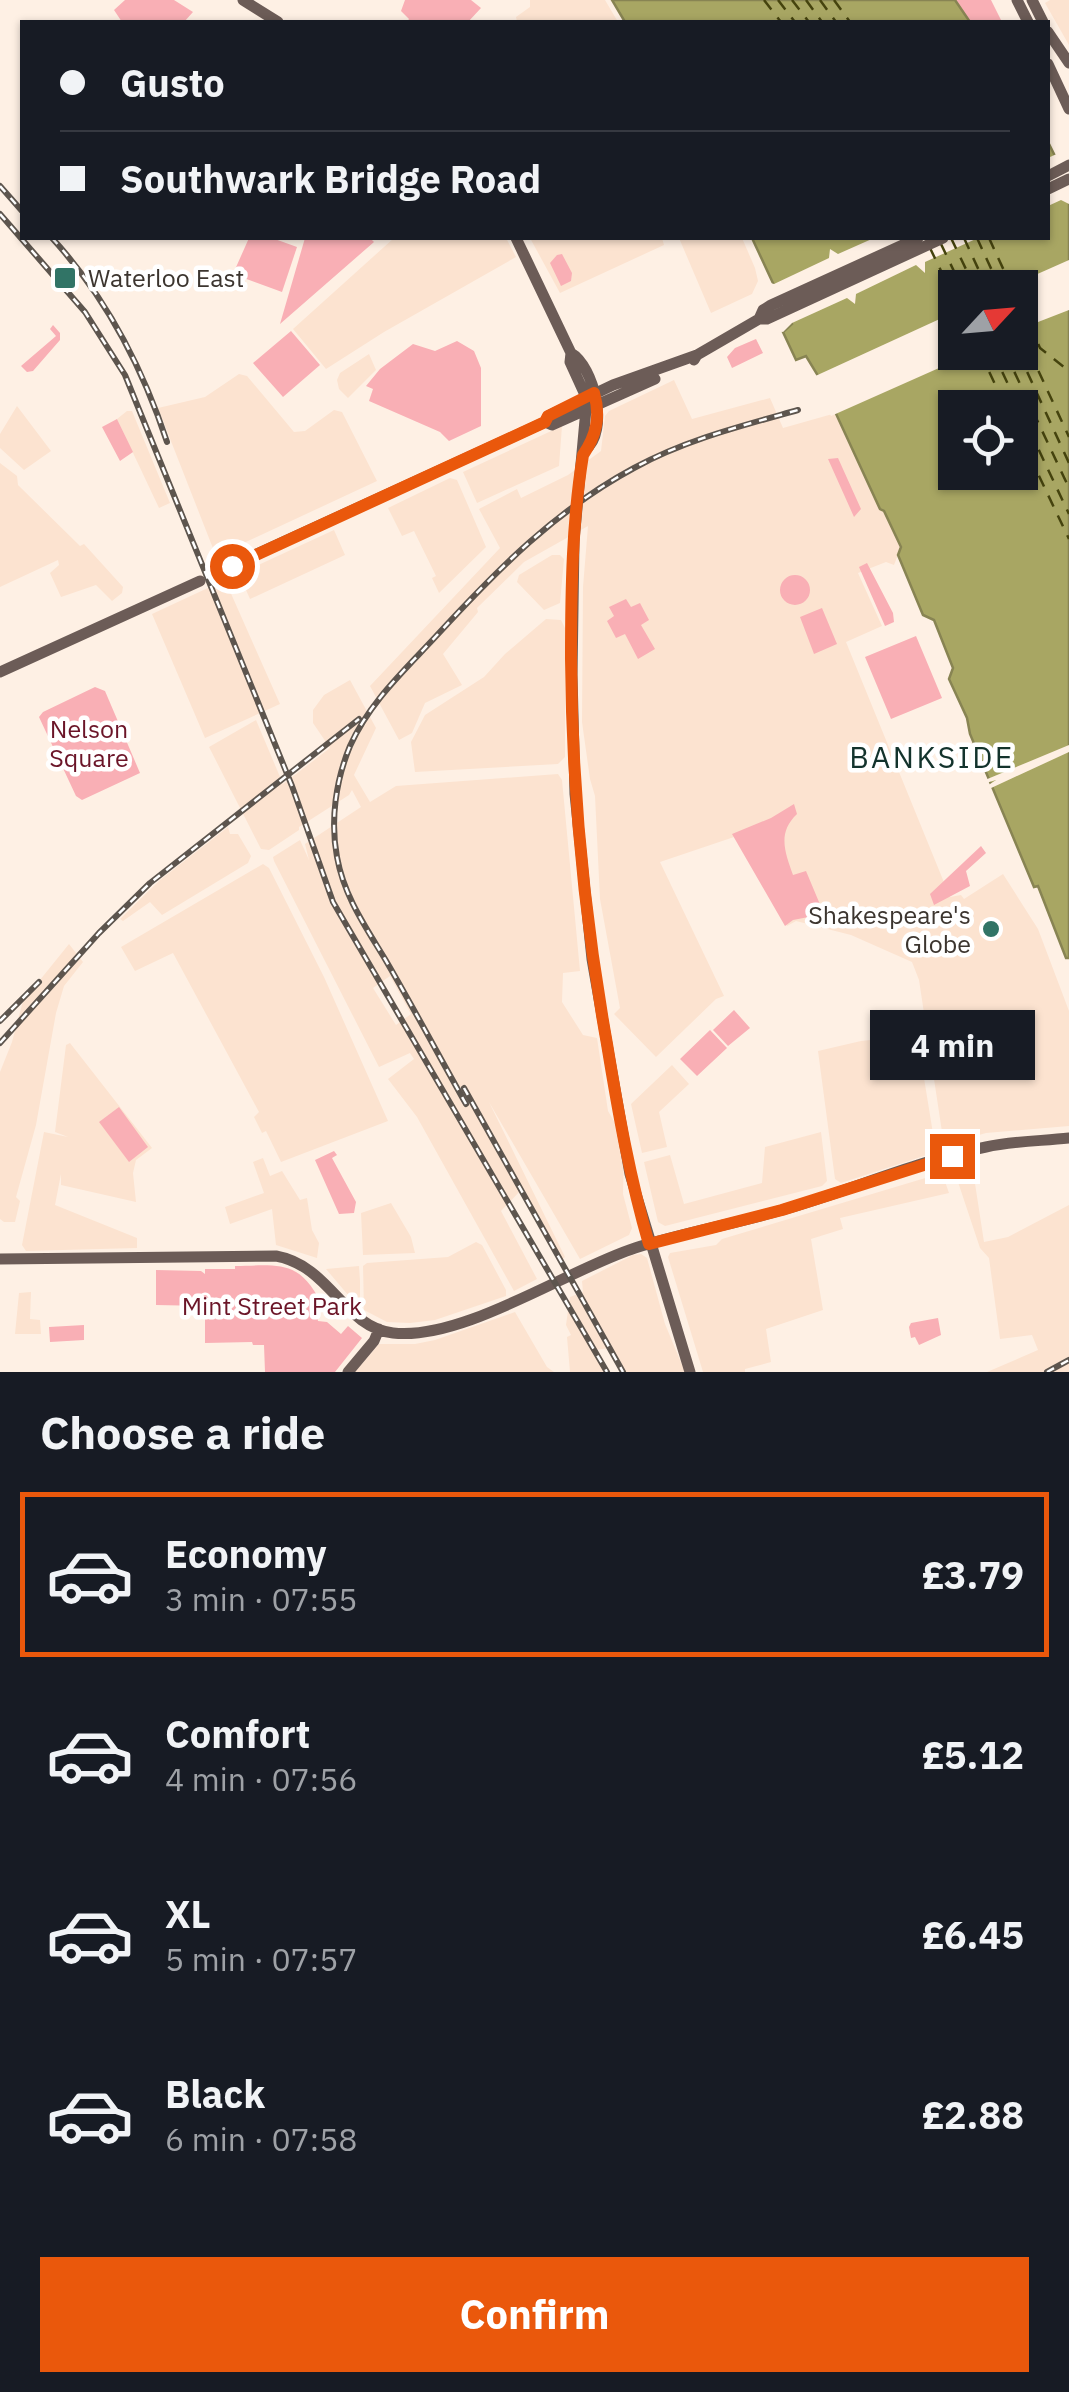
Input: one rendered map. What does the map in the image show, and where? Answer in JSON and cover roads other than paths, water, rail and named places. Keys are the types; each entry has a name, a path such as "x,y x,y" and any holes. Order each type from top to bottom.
{"main road":[{"path":"243,0 275,20"},
{"path":"1050,35 1069,63"},
{"path":"1050,68 1069,109"},
{"path":"517,240 571,354 579,358 591,401 595,435 585,450 578,489 571,597 575,794 592,960 628,1161 649,1244 690,1372"},
{"path":"222,570 545,422 552,425 591,401 697,355 763,316 914,240"},
{"path":"763,316 938,240"},
{"path":"0,672 200,581"},
{"path":"0,1259 276,1256 308,1268 357,1317 379,1330 398,1334 435,1331 649,1244 782,1210 985,1147 1069,1138"},
{"path":"348,1372 379,1330"}],"railway":[{"path":"0,186 20,209"},
{"path":"0,214 20,237"},
{"path":"23,240 85,312 125,375 292,786 333,902 607,1372"},
{"path":"54,240 106,308 146,386 167,442"},
{"path":"466,1104 356,910 340,871 334,815 350,746 378,700 461,609 529,542 579,502 673,449 798,410"},
{"path":"0,1043 99,933 150,883 359,719"},
{"path":"0,1021 39,982"},
{"path":"464,1088 623,1372"},
{"path":"1047,1372 1069,1360"}],"place":[{"name":"Waterloo East","path":"65,278"},
{"name":"Shakespeare's Globe","path":"991,929"}],"district":[{"name":"BANKSIDE","path":"932,758"}],"park label":[{"name":"Nelson Square","path":"89,744"},
{"name":"Mint Street Park","path":"272,1306"}]}
